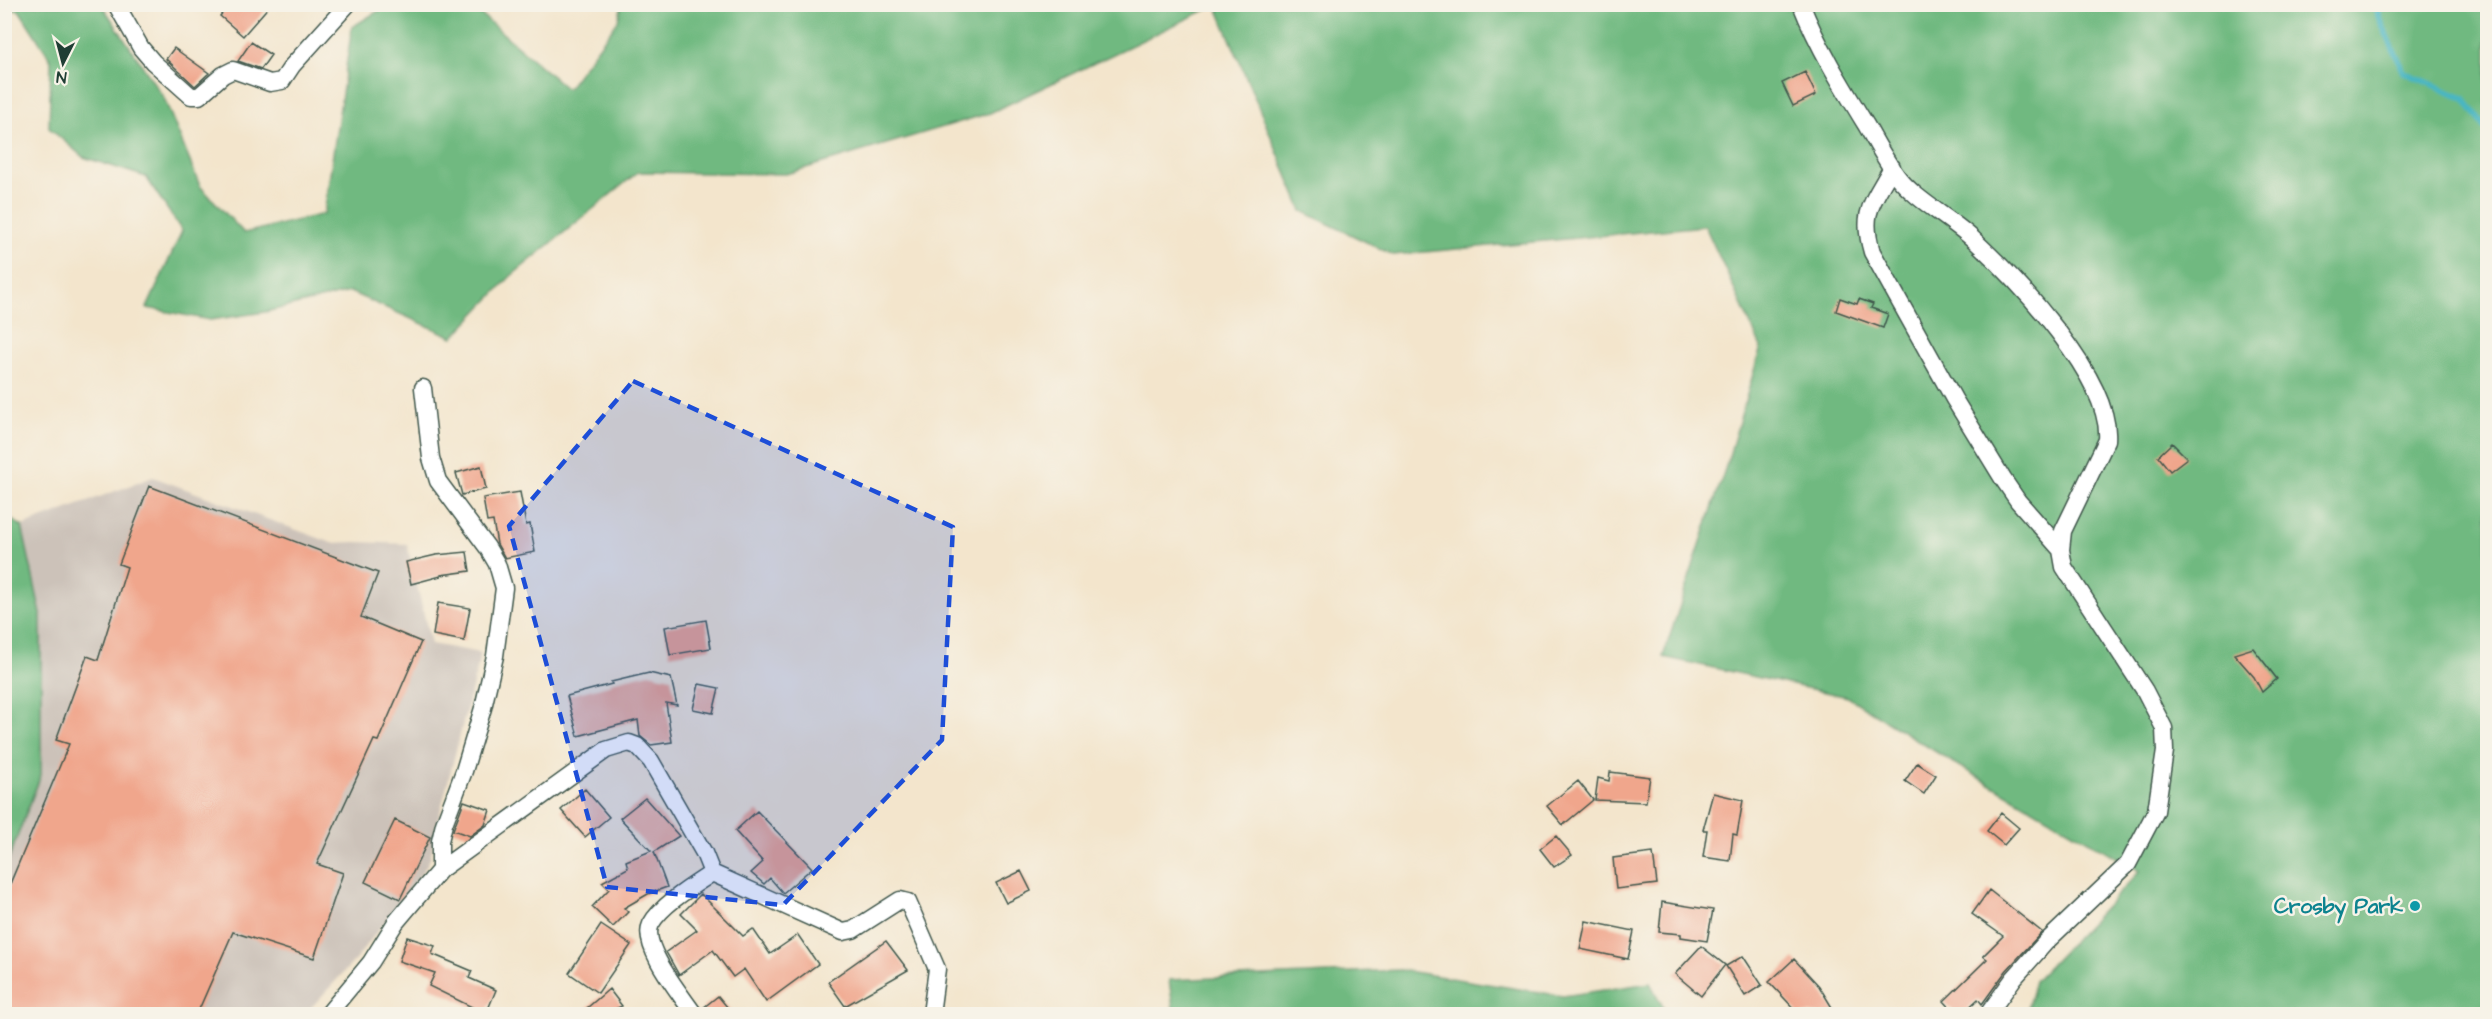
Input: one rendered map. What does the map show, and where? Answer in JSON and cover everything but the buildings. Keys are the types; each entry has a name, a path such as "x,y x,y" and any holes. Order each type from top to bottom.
{"street":[{"path":"116,4 141,48 191,96 199,96 223,75 233,70 270,83 282,81 292,66 348,4"},
{"path":"1801,4 1835,74 1892,167 1906,185 1973,240 2056,328 2073,351 2103,408 2108,426 2107,440 2063,531 2061,550 2064,567 2145,691 2164,728 2165,752 2156,811 2128,864 2046,942 2014,978 1988,1014"},
{"path":"1892,167 1867,214 1865,226 1872,252 1954,399 2003,479 2018,501 2061,550"},
{"path":"423,388 431,458 438,481 487,547 497,564 504,588 495,656 483,708 464,771 444,824 440,842 440,870"},
{"path":"328,1014 371,962 396,922 440,870 606,750 629,743 637,746 651,760 704,853 712,873 843,932 853,930 900,900 909,902 937,969 931,1014"},
{"path":"694,1014 658,960 651,945 649,933 651,925 661,913 712,873"}],"highlighted area":[{"path":"633,381 953,527 942,740 783,905 607,887 509,526"}],"shaded area":[{"path":"153,477 332,543 407,544 431,644 481,653 430,859 422,873 356,959 305,1014 5,1014 4,868 41,775 41,614 22,526"}],"green space":[{"path":"622,4 2487,5 2487,1014 2026,1014 2035,981 2140,871 1957,765 1848,697 1663,657 1727,463 1761,347 1705,226 1393,255 1302,211 1216,5 990,113 786,174 638,172 511,276 453,337 350,292 265,312 210,320 147,308 182,231 146,177 83,157 49,128 51,60 19,10 5,10 5,5 102,5 164,98 200,186 244,233 324,214 352,27 388,5 470,5 567,89 618,21"},
{"path":"5,516 22,526 41,614 41,775 5,868"},
{"path":"1400,970 1563,996 1650,983 1667,1014 1174,1014 1169,980"}],"waterway":[{"path":"2377,4 2378,16 2404,72 2465,99 2488,132"}],"place":[{"name":"Crosby Park","path":"2415,906"}]}
